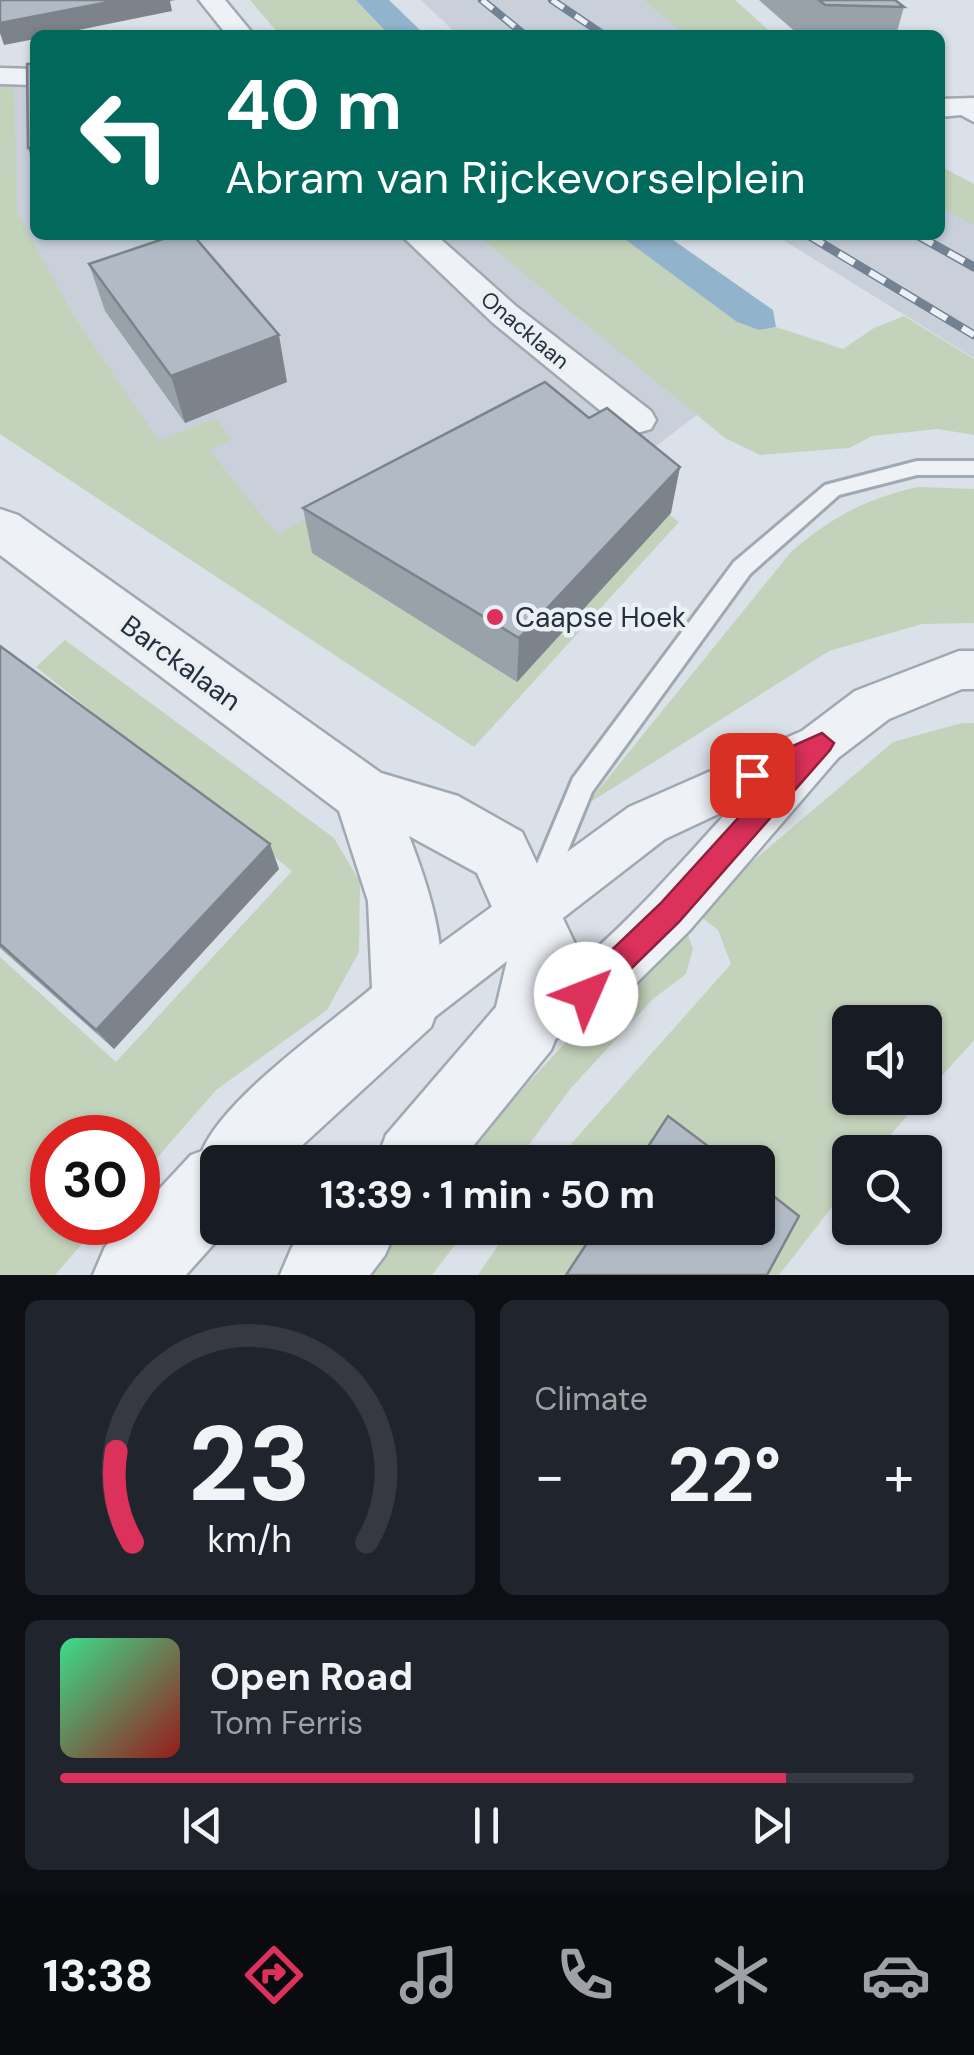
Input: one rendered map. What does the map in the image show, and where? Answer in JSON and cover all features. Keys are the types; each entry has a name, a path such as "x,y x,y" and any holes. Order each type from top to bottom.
{"street":[{"path":"212,0 236,30"},
{"path":"0,76 30,76"},
{"path":"945,108 971,106 974,113"},
{"path":"945,126 974,140"},
{"name":"Onacklaan","path":"422,240 504,315 636,420"},
{"name":"Barckalaan","path":"0,528 364,795 436,816 500,853 544,948 526,1025"},
{"path":"427,1145 526,1025 586,994 670,913 822,743 872,705 958,670 974,670"},
{"path":"251,1145 276,1118 407,1003 648,823 822,743"},
{"path":"364,795 401,901 407,1003"},
{"path":"133,1275 200,1202"},
{"path":"320,1275 344,1245"}],"lane":[{"path":"530,911 582,786 742,568 832,490 917,468 974,468"}],"shaded area":[{"path":"421,0 680,0 713,30 453,30"},
{"path":"0,86 30,86 30,240 499,240 698,414 511,557 299,577 40,339 0,227"},
{"path":"945,191 974,208 974,358 783,240 945,240"}],"green space":[{"path":"250,0 356,0 384,30 276,30"},
{"path":"644,0 735,0 768,30 678,30"},
{"path":"0,86 14,86 17,212 75,318 159,441 215,418 232,439 209,450 277,534 512,411 534,407 679,522 474,747 0,434"},
{"path":"945,169 974,184 974,225 945,210"},
{"path":"483,240 626,240 737,322 759,330 776,327 843,349 874,328 904,316 974,359 974,435 938,429 872,436 849,448 760,455 725,438"},
{"path":"918,487 974,489 974,623 922,624 829,651 586,805 791,552 850,511"},
{"path":"65,640 334,838 360,882 359,952 327,1010 216,1090 160,1155 160,1115 30,1115 30,1245 81,1245 55,1275 0,1275 0,957 116,1062 292,871 36,667"},
{"path":"974,723 974,1040 942,1076 942,1005 832,1005 832,1115 908,1115 890,1135 832,1135 832,1207 779,1275 478,1275 498,1245 775,1245 775,1145 570,1145 731,964 718,930 694,911 893,742"},
{"path":"687,932 693,949 686,974 653,999 571,1088 529,1145 475,1145 595,1012"},
{"path":"391,1245 455,1245 432,1275 366,1275"}],"water":[{"path":"356,0 389,0 420,30 384,30"},
{"path":"626,240 673,240 773,310 776,327 759,330 737,322"}],"building":[{"path":"0,0 119,0 0,23"},
{"path":"819,0 895,0 904,7 825,5"},
{"path":"30,64 30,148 28,148"},
{"path":"160,240 197,240 279,335 171,376 89,264"},
{"name":"Caapse Hoek","path":"545,382 589,418 607,408 680,467 519,638 303,508"},
{"path":"0,646 270,844 96,1030 0,944"},
{"path":"668,1116 706,1145 649,1145"},
{"path":"775,1197 799,1216 767,1275 566,1275 586,1245 775,1245"}],"railway":[{"path":"482,0 519,30"},
{"path":"552,0 597,30"},
{"path":"816,240 974,335"},
{"path":"926,240 974,267"}],"place":[{"name":"Caapse Hoek","path":"495,617"}],"route":[{"path":"586,994 670,913 822,743 752,775"}]}
